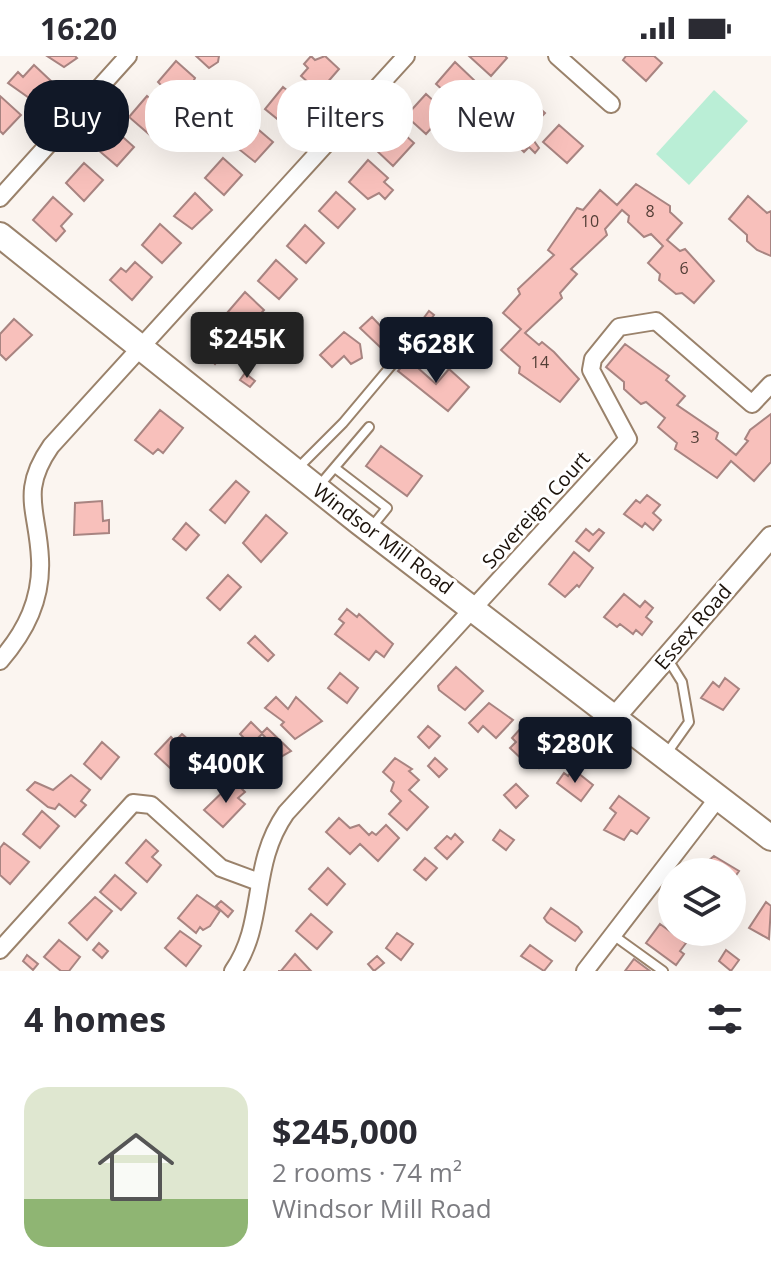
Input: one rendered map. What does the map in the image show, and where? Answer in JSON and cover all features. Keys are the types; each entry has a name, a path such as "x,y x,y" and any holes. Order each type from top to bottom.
{"main road":[{"name":"Windsor Mill Road","path":"0,235 317,489 771,838"}],"street":[{"path":"0,198 128,56"},
{"path":"0,661 27,623 36,602 40,557 31,486 39,464 406,56"},
{"path":"557,56 611,104"},
{"name":"Sovereign Court","path":"233,971 248,940 265,849 286,813 628,439 591,370 593,359 619,327 656,321 752,404 771,384"},
{"name":"Essex Road","path":"615,717 771,537"},
{"path":"585,971 718,798"},
{"path":"0,950 133,803 151,805 221,868 259,882"}],"lane":[{"path":"295,471 343,423 406,348"},
{"path":"317,489 369,427"},
{"path":"335,468 387,508 370,530"},
{"path":"665,756 689,722 682,682 666,658"},
{"path":"613,935 663,971"}],"green space":[{"path":"714,90 748,121 689,185 656,154"}],"building":[{"path":"47,56 75,56 77,58 64,67"},
{"path":"196,56 219,56 218,62 209,68"},
{"path":"311,56 315,60 325,56 339,69 329,80 306,80 301,76 308,68 304,64"},
{"path":"469,56 505,56 507,58 491,76"},
{"path":"626,56 654,56 662,63 646,81 623,60"},
{"path":"176,61 195,78 194,80 160,80"},
{"path":"455,62 474,80 439,80"},
{"path":"34,65 50,80 24,80 24,94 8,83 18,72 23,77"},
{"path":"277,94 277,119 265,109"},
{"path":"426,94 429,97 429,131 426,134 413,122 413,108"},
{"path":"0,96 21,115 3,134 0,131"},
{"path":"145,98 145,131 129,117"},
{"path":"559,125 583,146 567,163 543,142"},
{"path":"261,132 273,142 255,162 242,152 261,152"},
{"path":"129,143 134,147 117,166 101,152 129,152"},
{"path":"378,152 406,152 393,166"},
{"path":"223,158 242,175 224,195 205,178"},
{"path":"368,160 388,178 384,182 393,190 385,199 379,193 368,199 349,182"},
{"path":"84,163 103,180 84,201 66,183"},
{"path":"636,184 670,206 670,212 682,223 667,240 680,251 685,249 714,281 694,303 682,293 676,294 659,280 660,274 648,263 663,246 651,234 644,237 628,222 629,216 622,210 605,229 607,235 571,269 577,274 560,293 562,298 525,333 554,352 579,379 560,402 519,373 520,367 501,350 521,329 503,313 520,294 518,289 554,255 548,250 577,208 583,210 600,190 617,205"},
{"path":"336,192 355,209 338,228 319,211"},
{"path":"195,193 212,210 192,229 174,216"},
{"path":"748,196 767,213 771,211 771,256 757,250 747,241 747,235 729,219"},
{"path":"53,197 72,214 61,226 65,231 56,241 33,220"},
{"path":"160,224 181,243 162,263 142,245"},
{"path":"305,225 324,243 306,263 287,246"},
{"path":"276,260 297,279 279,299 258,281"},
{"path":"135,262 152,277 132,300 110,280 121,268 126,272"},
{"path":"245,292 264,310 245,331 227,313"},
{"path":"429,311 434,315 422,331 417,327"},
{"path":"372,317 392,338 381,348 360,328"},
{"path":"14,319 32,335 6,360 0,354 0,334"},
{"path":"214,327 233,343 215,364 197,346"},
{"path":"344,332 360,344 362,358 351,364 344,356 332,367 320,355"},
{"path":"625,344 669,376 666,380 685,396 677,405 718,433 716,439 736,455 748,441 745,439 750,430 771,414 771,462 754,481 731,461 717,478 675,449 677,443 658,427 665,418 646,402 641,404 635,399 624,389 624,382 606,367"},
{"path":"408,359 436,384 449,369 469,387 448,411 398,371"},
{"path":"245,373 255,381 250,387 240,380"},
{"path":"160,410 183,428 163,453 158,449 153,454 135,440"},
{"path":"381,446 422,476 407,496 366,466"},
{"path":"236,481 249,492 225,523 210,510"},
{"path":"647,495 660,505 653,513 661,520 653,530 645,523 642,527 624,514 636,500 640,503"},
{"path":"102,501 103,521 109,520 109,533 74,535 75,503"},
{"path":"266,515 287,533 261,562 243,543"},
{"path":"186,523 199,535 186,550 173,539"},
{"path":"586,529 593,535 599,529 604,533 589,551 576,541"},
{"path":"574,552 593,568 579,587 577,585 565,597 549,584"},
{"path":"228,575 241,587 220,610 207,598"},
{"path":"624,594 640,607 645,601 653,608 646,617 652,622 642,635 636,630 633,634 620,624 617,627 604,617"},
{"path":"347,609 357,617 359,614 393,644 384,657 376,651 369,660 335,634 344,623 339,619"},
{"path":"255,636 274,655 268,661 248,643"},
{"path":"456,667 483,691 465,710 438,686"},
{"path":"340,673 358,688 347,703 328,688"},
{"path":"725,678 739,689 723,710 701,698 713,682 719,687"},
{"path":"276,697 288,709 296,697 322,721 295,739 281,725 284,722 265,708"},
{"path":"489,703 513,720 496,738 483,726 478,732 469,723"},
{"path":"251,722 262,733 267,728 291,751 274,761 279,765 270,775 250,755 266,738 262,734 251,745 240,734"},
{"path":"428,726 440,736 429,748 418,737"},
{"path":"520,729 545,748 542,753 548,759 539,768 533,762 529,766 510,748 516,742 512,738"},
{"path":"182,734 190,741 183,748 198,762 182,779 155,754 171,737 175,741"},
{"path":"102,742 119,757 101,779 84,764"},
{"path":"395,758 412,769 409,771 419,780 409,790 428,807 407,830 389,814 401,801 391,791 394,782 383,772"},
{"path":"435,758 447,769 439,777 428,766"},
{"path":"573,769 593,785 581,801 557,783 564,773 568,776"},
{"path":"71,775 90,790 81,801 86,805 75,817 59,804 55,809 48,807 27,790 35,782 53,790"},
{"path":"234,781 245,792 238,798 245,804 223,827 204,810"},
{"path":"516,784 528,796 516,808 504,795"},
{"path":"619,796 649,818 637,834 631,830 624,840 604,830 616,813 610,808"},
{"path":"42,811 59,826 40,848 23,834"},
{"path":"339,818 350,828 359,825 369,835 372,832 376,835 386,825 399,838 378,861 360,844 350,854 326,832"},
{"path":"500,830 514,840 506,850 493,840"},
{"path":"455,834 463,842 447,859 435,848 447,836 451,839"},
{"path":"146,840 158,851 152,857 161,865 147,882 126,863"},
{"path":"4,843 29,862 10,884 0,875 0,848"},
{"path":"425,858 437,868 426,880 414,870"},
{"path":"328,868 345,884 327,905 309,889"},
{"path":"115,875 136,893 121,910 100,892"},
{"path":"197,895 220,911 210,926 203,930 200,927 196,933 178,918"},
{"path":"95,897 112,911 87,940 69,923"},
{"path":"221,901 233,911 228,917 216,906"},
{"path":"766,902 771,906 769,939 749,928"},
{"path":"551,908 582,932 575,941 544,918"},
{"path":"311,914 332,932 317,949 296,931"},
{"path":"658,927 658,946 684,946 680,951 684,954 676,965 646,943"},
{"path":"180,931 201,946 186,966 165,948"},
{"path":"397,933 413,944 401,960 386,948"},
{"path":"59,940 80,957 69,971 61,971 44,957"},
{"path":"99,943 108,951 102,958 93,950"},
{"path":"530,945 552,961 544,971 521,956"},
{"path":"726,950 739,960 731,971 719,961"},
{"path":"295,954 311,971 281,971"},
{"path":"27,955 38,964 33,970 23,961"},
{"path":"377,956 384,963 374,971 368,964"},
{"path":"634,959 650,971 625,971"}]}
